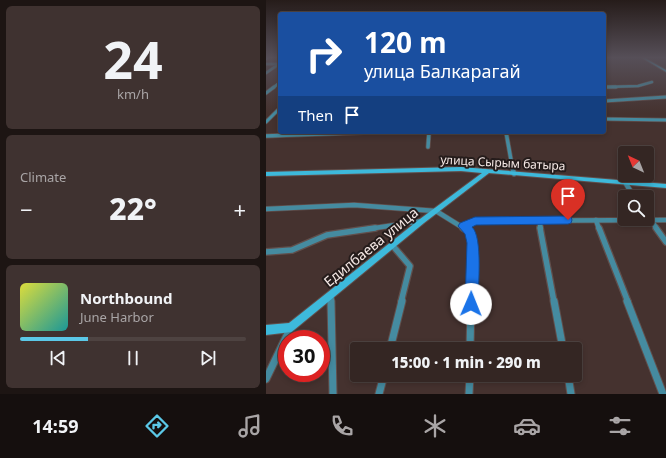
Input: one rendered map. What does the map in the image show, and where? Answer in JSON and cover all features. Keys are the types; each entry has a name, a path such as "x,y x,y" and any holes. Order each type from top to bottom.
{"street":[{"path":"606,87 638,86 652,82"},
{"path":"266,93 278,84"},
{"path":"606,101 666,97"},
{"path":"266,122 278,110"},
{"path":"606,119 666,120"},
{"path":"266,136 310,134"},
{"path":"428,147 429,134"},
{"path":"506,134 514,174"},
{"name":"улица Сырым батыра","path":"266,174 461,169 618,181"},
{"name":"Едилбаева улица","path":"291,327 331,297 422,221 488,172"},
{"path":"625,182 630,190"},
{"name":"улица Сырым батыра","path":"625,182 666,186"},
{"path":"266,209 354,205 436,210 463,226 470,232 473,243 470,342"},
{"path":"539,220 562,342"},
{"path":"596,220 663,394"},
{"path":"463,226 475,221 618,220"},
{"path":"654,220 666,220"},
{"path":"266,252 292,250 327,236 422,221"},
{"path":"654,226 666,242"},
{"path":"392,342 410,266 393,246"},
{"path":"331,297 334,394"},
{"path":"266,330 291,327"},
{"path":"266,378 291,327"},
{"path":"379,394 382,382"},
{"path":"469,394 470,382"},
{"path":"569,382 571,394"}],"route":[{"path":"471,304 473,243 470,232 463,226 475,221 568,220"}]}
